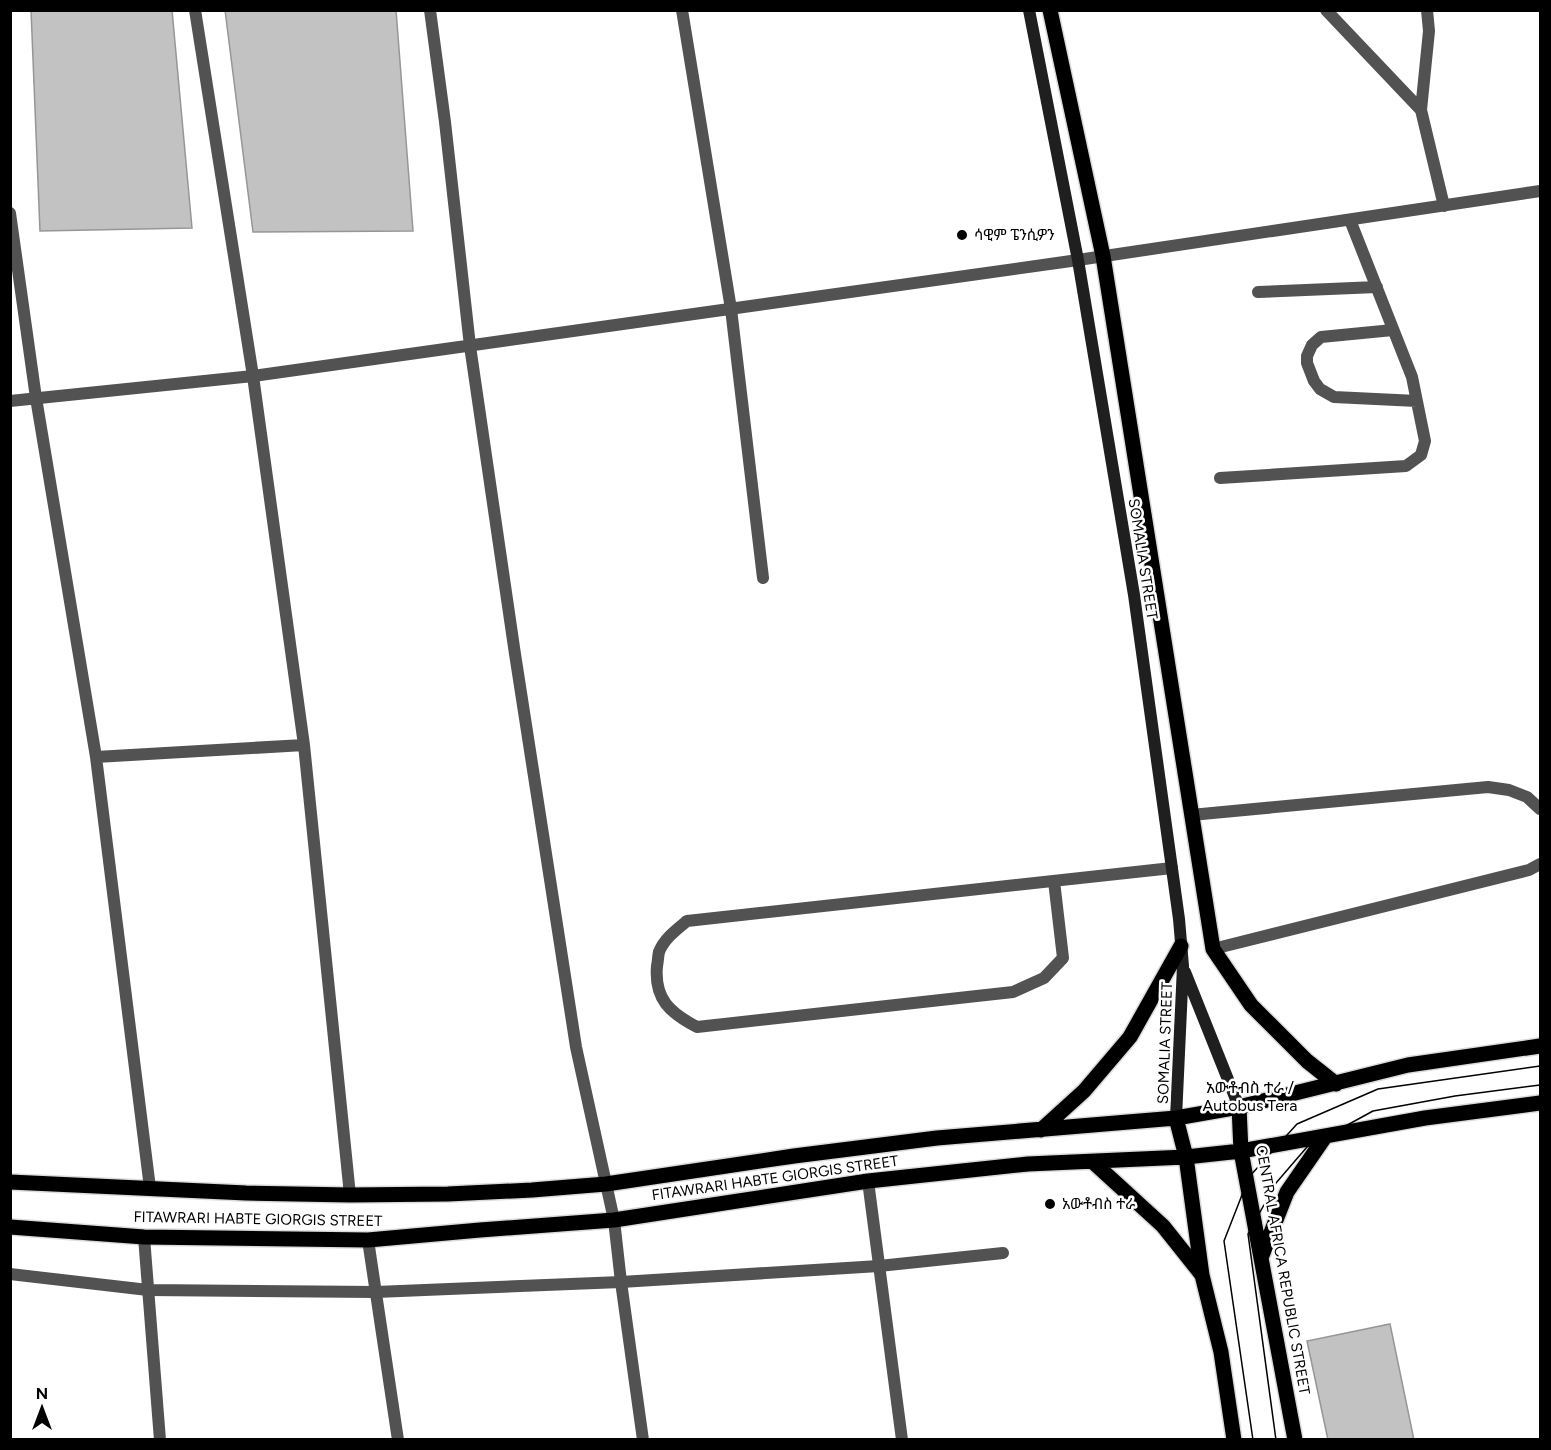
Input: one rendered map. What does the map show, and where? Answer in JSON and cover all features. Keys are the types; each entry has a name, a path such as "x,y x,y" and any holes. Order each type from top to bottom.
{"main road":[{"name":"SOMALIA STREET","path":"1029,10 1078,260 1134,596 1179,919 1183,966 1176,1118"},
{"path":"1050,10 1103,256 1213,949 1251,1005 1307,1061 1336,1084"},
{"path":"1041,1130 1084,1091 1130,1036 1181,946"},
{"path":"1183,966 1239,1107"},
{"path":"10,1182 246,1193 350,1195 532,1191 606,1184 937,1138 1176,1118 1239,1107 1408,1065 1540,1046"},
{"name":"FITAWRARI HABTE GIORGIS STREET","path":"10,1227 144,1237 368,1240 614,1220 868,1181 1028,1164 1241,1152 1425,1118 1540,1103"},
{"name":"CENTRAL AFRICA REPUBLIC STREET","path":"1239,1107 1241,1152 1296,1440"},
{"path":"1176,1118 1186,1156 1202,1275 1221,1352 1234,1440"},
{"path":"1262,1258 1287,1191 1325,1137"},
{"path":"1093,1162 1163,1226 1202,1275"}],"street":[{"path":"195,10 253,376 304,745 350,1195"},
{"path":"430,10 470,346 519,677 576,1047 614,1220 643,1440"},
{"path":"682,10 731,309 763,578"},
{"path":"1326,10 1421,110"},
{"path":"1427,10 1429,31 1421,110 1444,206"},
{"path":"10,401 253,376 1078,260 1540,191"},
{"path":"10,213 36,398 96,758 150,1188"},
{"path":"1220,478 1406,466 1420,455 1425,441 1412,377 1350,220"},
{"path":"1258,292 1377,287"},
{"path":"1393,330 1321,337 1312,345 1307,356 1307,363 1320,389 1334,397 1417,401"},
{"path":"96,758 304,745"},
{"path":"1191,815 1488,787 1509,790 1527,797 1540,809"},
{"path":"1213,949 1529,870 1540,864"},
{"path":"1054,880 1063,958 1044,978 1013,992 697,1027 678,1017 663,1002 656,977 659,952 669,936 687,921 1054,880 1172,868"},
{"path":"868,1181 902,1440"},
{"path":"144,1237 160,1440"},
{"path":"368,1240 398,1440"},
{"path":"10,1274 148,1290 376,1292 621,1282 879,1266 1003,1253"}],"building":[{"path":"31,10 172,10 192,228 40,231"},
{"path":"225,10 396,10 413,231 253,232"},
{"path":"1390,1324 1414,1440 1328,1440 1307,1341"}],"tram line":[{"path":"1253,1440 1224,1241 1249,1177 1297,1124 1378,1089 1540,1066"},
{"path":"1276,1440 1248,1234 1276,1183 1307,1147 1373,1111 1455,1096 1540,1085"}],"place":[{"name":"ሳዊም ፔንሲዎን","path":"962,235"},
{"name":"አውቶብስ ተራ","path":"1050,1204"}],"district":[{"name":"አውቶብስ ተራ / Autobus Tera","path":"1250,1096"}]}
